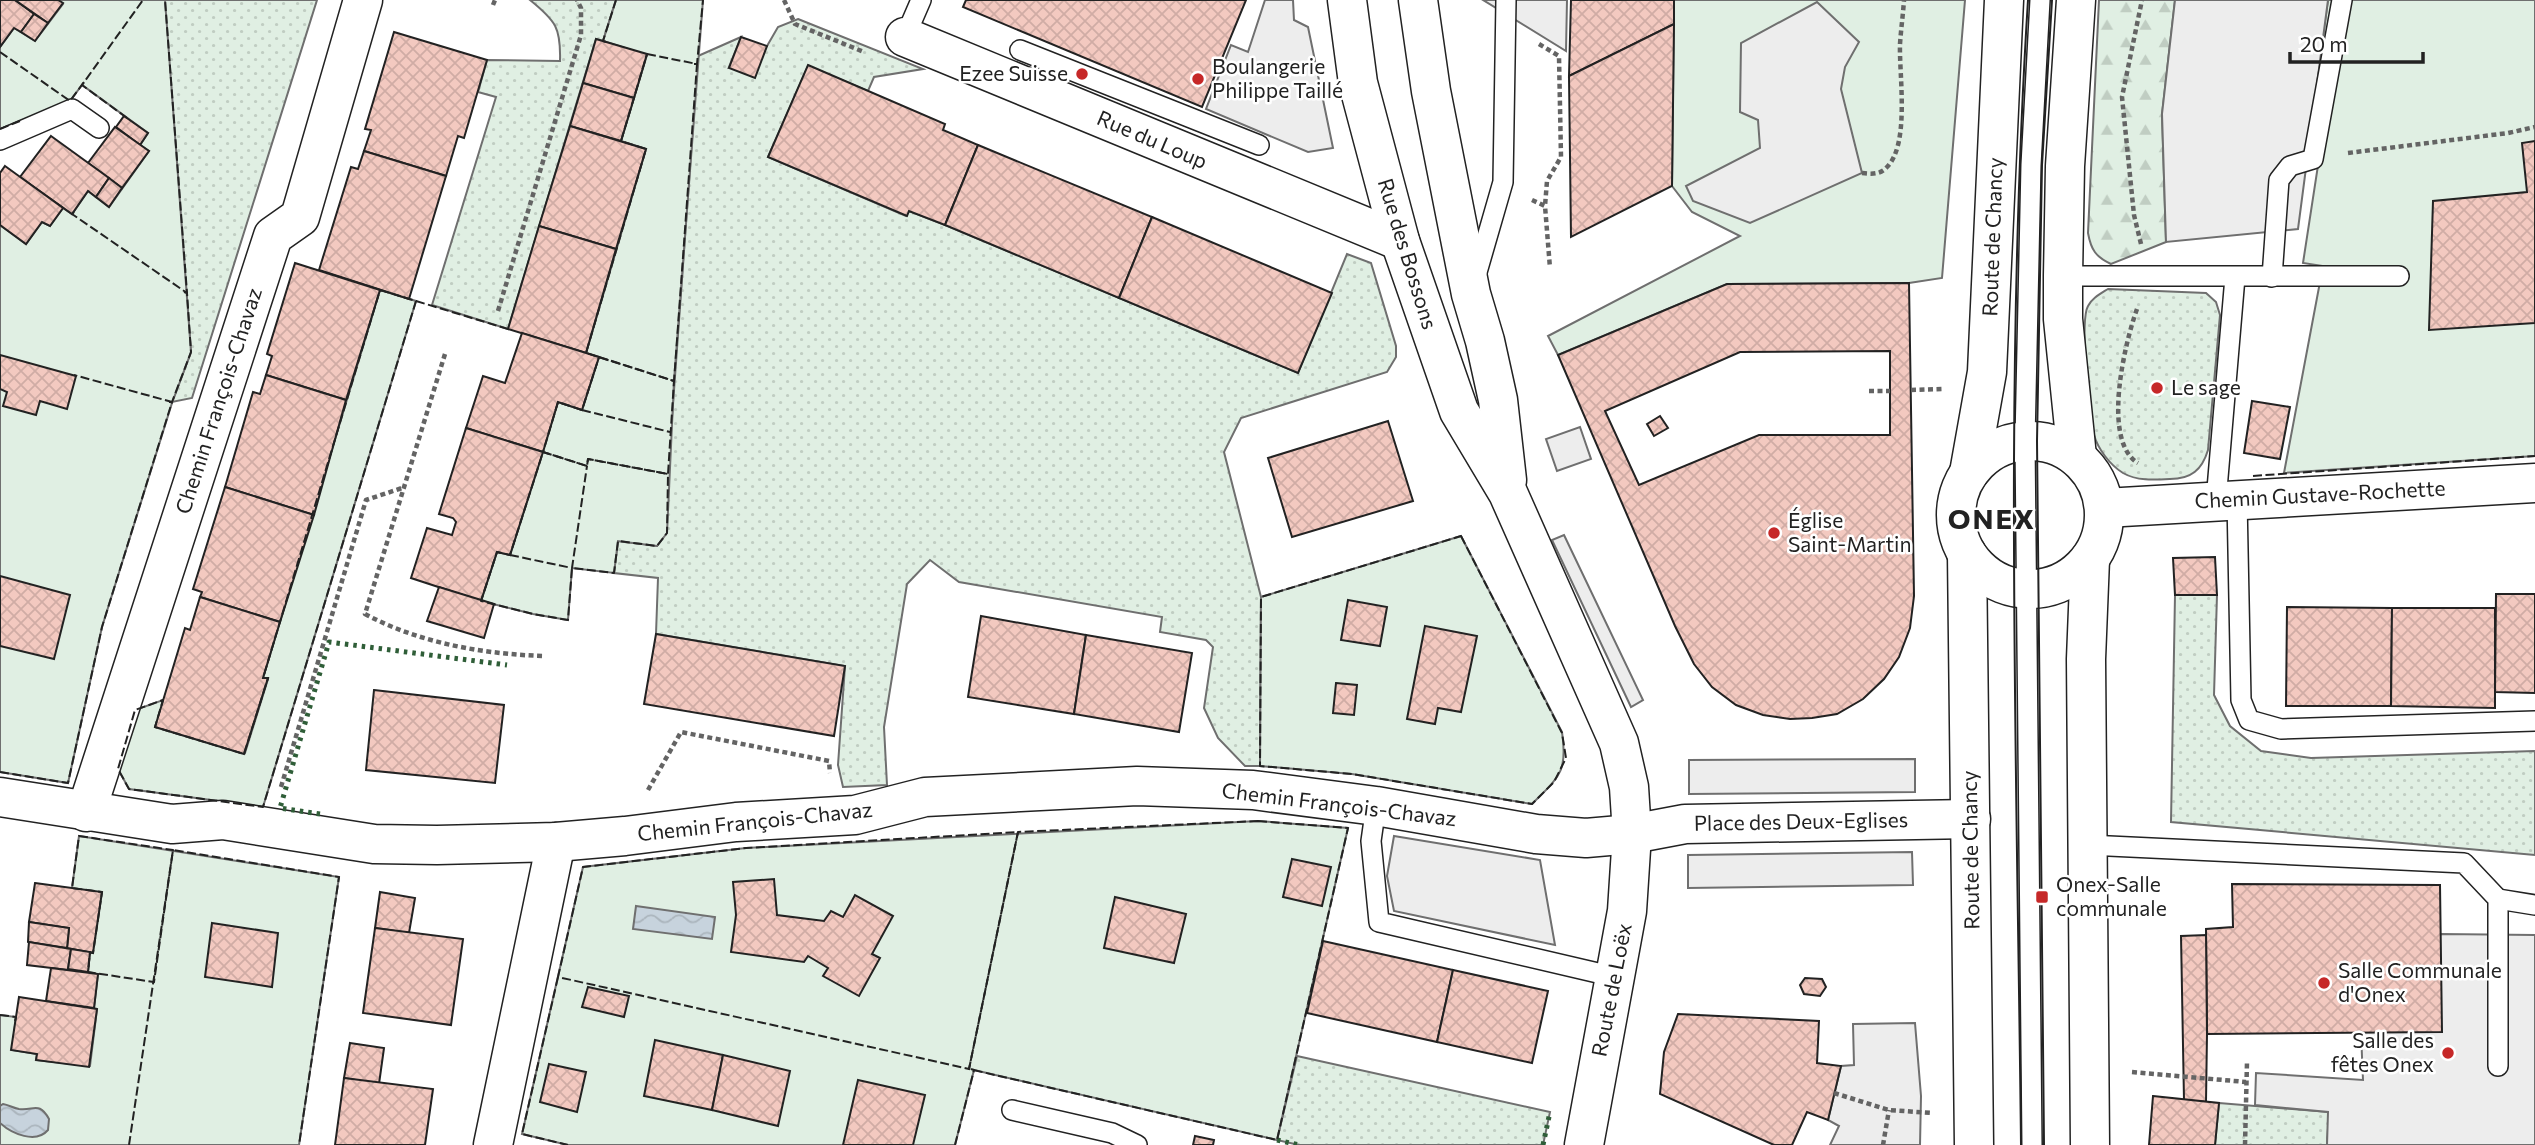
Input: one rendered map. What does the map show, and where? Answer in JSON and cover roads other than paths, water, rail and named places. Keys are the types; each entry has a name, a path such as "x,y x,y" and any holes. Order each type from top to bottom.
{"street":[{"name":"Chemin François-Chavaz","path":"86,812 273,236 300,217 363,0"},
{"name":"Rue des Bossons","path":"1347,0 1358,83 1400,241 1459,411 1508,493 1619,743 1629,787 1632,834"},
{"name":"Rue des Bossons","path":"1419,0 1431,91 1471,294 1499,400 1508,493"},
{"name":"Route de Chancy","path":"1974,1145 1967,554 1956,522 1956,504 1969,472 1987,372 2004,0"},
{"path":"2076,0 2065,166 2063,319 2077,457"},
{"name":"Rue du Loup","path":"905,37 1254,163 1400,241"},
{"path":"1967,554 1980,570 2015,588 2027,589 2060,583 2077,573 2090,559 2099,543 2105,508 2100,488 2091,472 2077,457 2059,446 2025,440 1996,449 1982,458 1969,472"},
{"name":"Chemin Gustave-Rochette","path":"2105,508 2535,483"},
{"path":"2090,559 2086,659 2091,1145"},
{"name":"Chemin François-Chavaz","path":"0,797 172,824 223,820 374,844 556,842 736,822 855,815 925,797 1137,786 1253,790 1376,806 1536,834 1586,838 1632,834"},
{"name":"Place des Deux-Eglises","path":"1632,834 1685,824 1971,819"},
{"name":"Route de Loëx","path":"1584,1145 1628,911 1632,834"},
{"path":"495,1145 556,842"}],"lane":[{"path":"905,37 920,0"},
{"path":"1471,294 1503,182 1506,0"},
{"path":"2032,1145 2025,440 2030,178 2039,0"},
{"path":"2272,278 2279,180 2290,166 2313,159 2342,0"},
{"path":"1020,50 1254,163"},
{"path":"0,140 72,109 99,128"},
{"path":"2063,276 2399,276"},
{"path":"2235,277 2226,501 2241,700 2249,720 2281,729 2535,721"},
{"path":"1376,806 1371,841 1379,922 1615,977"},
{"path":"2088,845 2464,863 2498,899 2535,905"},
{"path":"2498,899 2498,1066"},
{"path":"1012,1110 1112,1133 1138,1145"}],"water":[{"path":"636,906 715,917 712,939 633,929"},
{"path":"3,1104 19,1109 39,1108 49,1119 48,1130 31,1137 11,1131 0,1123 0,1106"}],"tram line":[{"path":"2021,1145 2014,429 2016,286 2028,0"},
{"path":"2044,1145 2037,441 2042,165 2052,0"}],"place":[{"name":"Ezee Suisse","path":"1082,74"},
{"name":"Boulangerie Philippe Taillé","path":"1198,79"},
{"name":"Le sage","path":"2157,388"},
{"name":"Église Saint-Martin","path":"1774,533"},
{"name":"Onex-Salle communale","path":"2042,897"},
{"name":"Salle Communale d'Onex","path":"2324,983"},
{"name":"Salle des fêtes Onex","path":"2448,1053"}],"district":[{"name":"ONEX","path":"1992,519"}]}
